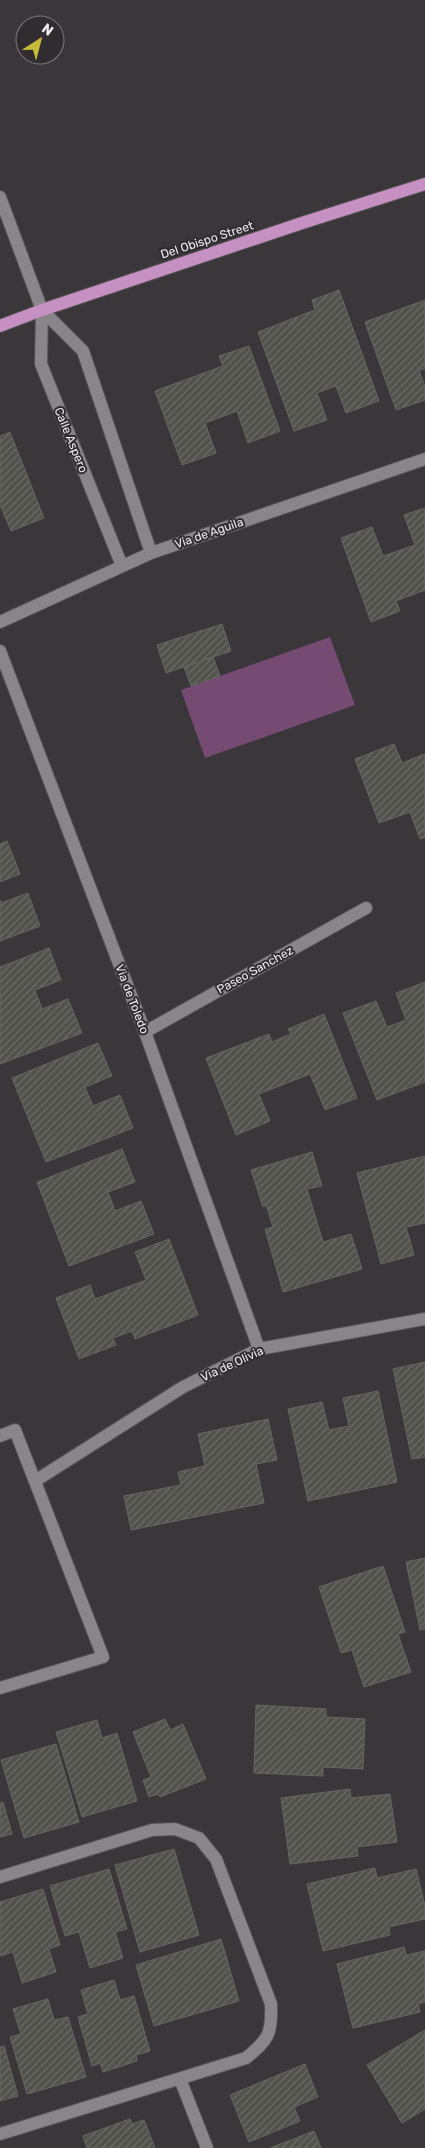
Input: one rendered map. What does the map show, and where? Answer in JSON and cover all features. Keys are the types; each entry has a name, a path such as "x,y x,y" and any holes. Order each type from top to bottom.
{"main road":[{"name":"Del Obispo Street","path":"0,326 42,310 293,226 425,184"}],"street":[{"name":"Calle Aspero","path":"0,197 42,310 41,364 122,566"},
{"name":"Calle Aspero","path":"42,310 83,351 152,552"},
{"name":"Via de Aguila","path":"0,622 152,552 425,459"},
{"name":"Via de Toledo","path":"0,651 145,1032 259,1349"},
{"name":"Paseo Sanchez","path":"145,1032 366,908"},
{"name":"Via de Olivia","path":"35,1481 183,1387 259,1349 425,1319"},
{"path":"0,1436 15,1430 102,1658 1,1685"},
{"path":"0,1877 152,1830 176,1830 199,1838 216,1859 223,1877 271,2004 272,2027 262,2044 246,2058 0,2134"},
{"path":"180,2079 207,2148"}],"shaded area":[{"path":"330,637 355,705 205,758 181,690"}],"building":[{"path":"339,290 379,401 346,413 336,386 317,393 327,420 294,431 258,332 315,310 312,300"},
{"path":"425,300 425,368 419,371 425,386 425,400 396,410 365,322"},
{"path":"249,346 280,431 248,443 237,411 205,423 216,453 182,465 155,391 223,366 219,356"},
{"path":"10,432 44,518 11,531 0,505 0,436"},
{"path":"425,508 425,590 396,601 400,611 371,622 341,538 372,527 383,556 415,545 404,515"},
{"path":"222,624 231,651 166,673 157,645"},
{"path":"213,657 220,676 191,686 184,667"},
{"path":"394,744 402,763 425,754 425,837 420,839 410,812 379,823 355,759"},
{"path":"7,841 20,874 0,882 0,844"},
{"path":"28,893 40,926 0,941 0,900 1,903"},
{"path":"49,948 61,980 35,990 42,1009 68,999 82,1033 0,1064 0,967"},
{"path":"425,982 425,1082 377,1100 343,1013 376,1001 387,1027 406,1020 396,993"},
{"path":"324,1014 357,1098 325,1110 310,1074 259,1094 270,1121 236,1135 206,1058 269,1034 272,1042 291,1034 288,1029"},
{"path":"98,1043 112,1076 85,1087 93,1106 120,1095 133,1128 46,1162 12,1078"},
{"path":"122,1149 135,1182 108,1192 115,1211 141,1201 154,1234 69,1266 37,1182"},
{"path":"312,1152 322,1186 307,1189 323,1242 351,1234 362,1269 283,1292 265,1229 273,1227 266,1205 263,1207 251,1170"},
{"path":"425,1156 425,1223 406,1227 414,1255 381,1264 357,1173"},
{"path":"169,1239 198,1315 135,1339 132,1331 113,1338 116,1345 79,1359 56,1298 90,1285 95,1299 146,1280 135,1252"},
{"path":"425,1362 425,1457 412,1459 393,1369"},
{"path":"378,1391 397,1482 308,1501 288,1409 322,1402 329,1430 349,1426 343,1398"},
{"path":"268,1419 277,1460 256,1464 264,1503 131,1530 124,1496 181,1485 178,1472 205,1466 198,1434"},
{"path":"425,1558 425,1629 420,1630 406,1562"},
{"path":"383,1566 405,1632 398,1634 411,1672 364,1687 352,1650 341,1653 319,1587"},
{"path":"256,1705 326,1709 326,1717 365,1719 363,1769 323,1767 323,1776 254,1773"},
{"path":"165,1719 170,1730 183,1724 206,1779 160,1797 158,1794 149,1797 143,1780 151,1777 133,1732"},
{"path":"97,1720 102,1738 117,1733 137,1801 82,1817 56,1732"},
{"path":"56,1744 79,1822 24,1838 1,1760"},
{"path":"350,1789 351,1798 390,1794 397,1842 357,1847 358,1856 290,1864 281,1798"},
{"path":"3,1802 12,1834 0,1837 0,1803"},
{"path":"174,1849 199,1935 140,1952 115,1865"},
{"path":"375,1868 377,1878 416,1869 425,1906 425,1919 389,1927 390,1935 323,1951 307,1884"},
{"path":"109,1869 127,1929 115,1932 123,1958 90,1968 79,1932 65,1936 50,1886"},
{"path":"43,1889 60,1945 49,1949 56,1972 22,1983 13,1952 0,1956 0,1902"},
{"path":"221,1939 239,2001 154,2026 136,1965"},
{"path":"404,1947 406,1955 425,1951 425,2002 418,2004 420,2012 353,2028 337,1964"},
{"path":"114,1980 120,2000 134,1996 150,2051 136,2055 137,2061 103,2072 100,2063 92,2066 78,2017 88,2014 81,1990"},
{"path":"48,1999 54,2020 68,2017 86,2077 27,2094 10,2037 21,2034 13,2009"},
{"path":"425,2030 425,2109 402,2123 367,2065"},
{"path":"4,2046 18,2096 0,2101 0,2047"},
{"path":"305,2064 318,2097 294,2107 300,2121 249,2142 230,2095"},
{"path":"130,2119 132,2124 144,2120 155,2148 87,2148 83,2136"},
{"path":"314,2131 321,2148 270,2148"}]}
